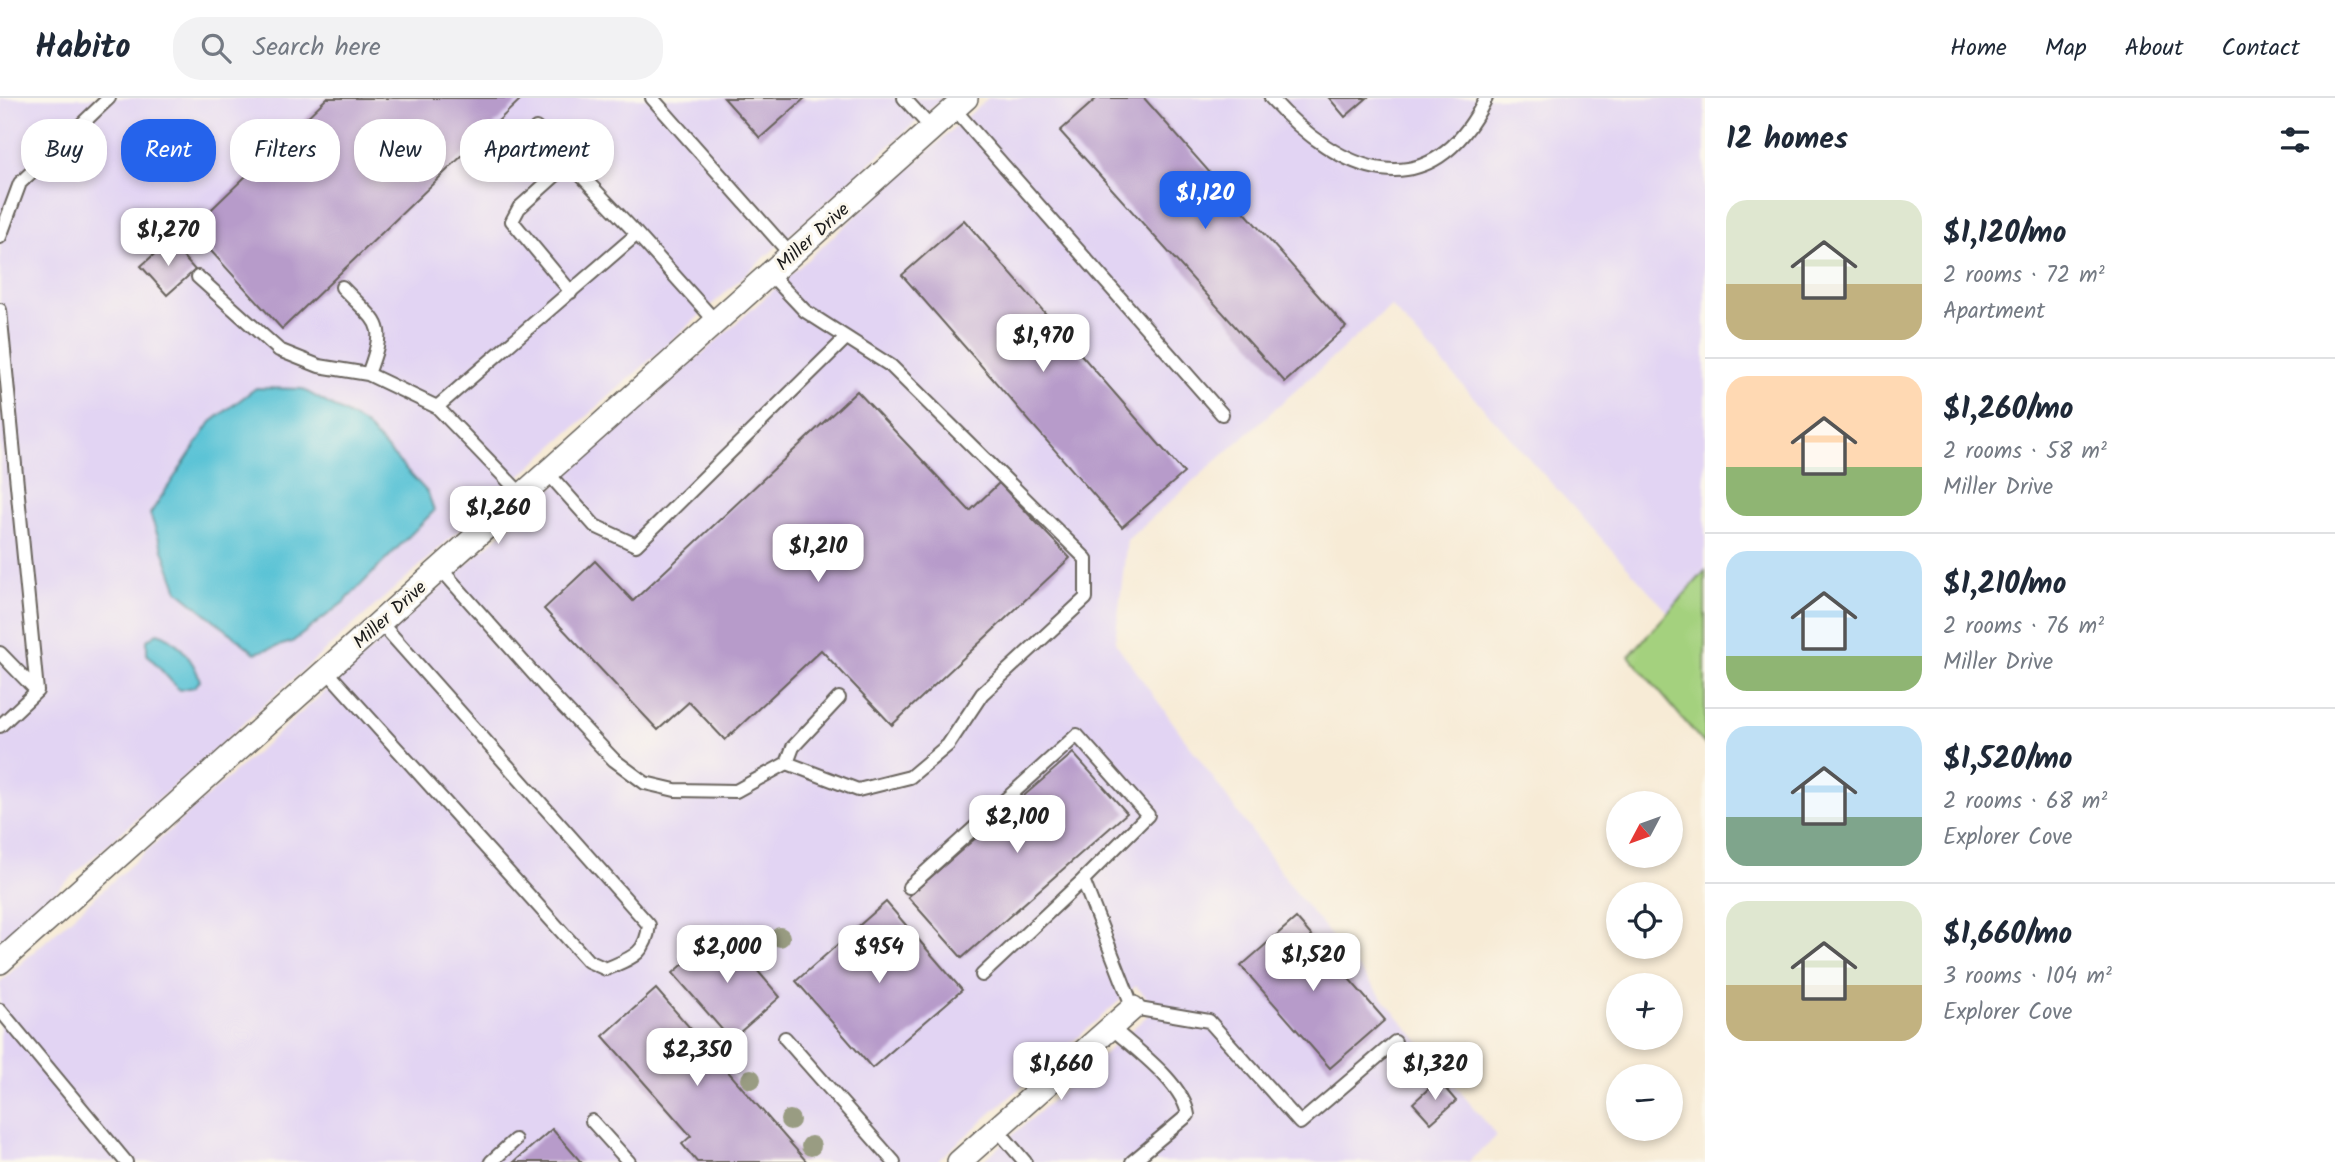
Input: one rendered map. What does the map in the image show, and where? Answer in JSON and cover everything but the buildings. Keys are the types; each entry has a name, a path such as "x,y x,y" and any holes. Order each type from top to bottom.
{"street":[{"name":"Miller Drive","path":"0,962 960,104"},
{"path":"959,1162 1133,1008"}],"lane":[{"path":"0,237 20,183 109,98"},
{"path":"652,98 791,255"},
{"path":"904,98 932,129"},
{"path":"1271,98 1298,128 1346,159 1380,170 1412,170 1440,156 1473,125 1486,98"},
{"path":"960,104 1222,414"},
{"path":"548,182 519,208 512,221 571,292"},
{"path":"587,182 716,321"},
{"path":"437,407 637,234"},
{"path":"770,274 805,311 891,366 1086,559 1086,598 982,694 948,746 910,777 858,789 787,763"},
{"path":"198,277 279,350 319,366 368,374 437,407 522,495"},
{"path":"342,287 377,324 381,341 368,374"},
{"path":"0,310 37,691"},
{"path":"547,472 595,526 636,545 846,338"},
{"path":"440,568 614,760 645,783 676,790 736,791 787,763 793,747 839,698"},
{"path":"326,670 588,961 606,969 632,958 647,942 649,925 380,622"},
{"path":"0,653 37,691"},
{"path":"0,726 37,691"},
{"path":"909,887 1077,735 1148,815 982,975"},
{"path":"1083,880 1133,1008 1209,1021 1300,1123 1395,1042"},
{"path":"0,1010 126,1162"},
{"path":"1112,1028 1176,1088 1186,1101 1188,1115 1132,1162"},
{"path":"785,1038 894,1162"},
{"path":"592,1121 629,1162"},
{"path":"997,1129 1025,1162"},
{"path":"491,1162 515,1140"}],"shaded area":[{"path":"0,98 943,98 0,941"},
{"path":"988,98 1705,98 1705,571 1668,612 1391,306 1127,540 1115,642 1298,896 1497,1136 1468,1162 982,1162 1156,1008 1136,986 936,1162 0,1162 0,982"}],"green space":[{"path":"1705,571 1705,745 1629,656"}],"water":[{"path":"256,388 302,389 364,424 428,493 434,511 344,602 292,642 255,653 178,591 150,514 211,422"},
{"path":"157,633 178,645 189,659 200,681 194,687 179,690 147,654 147,640"}]}
